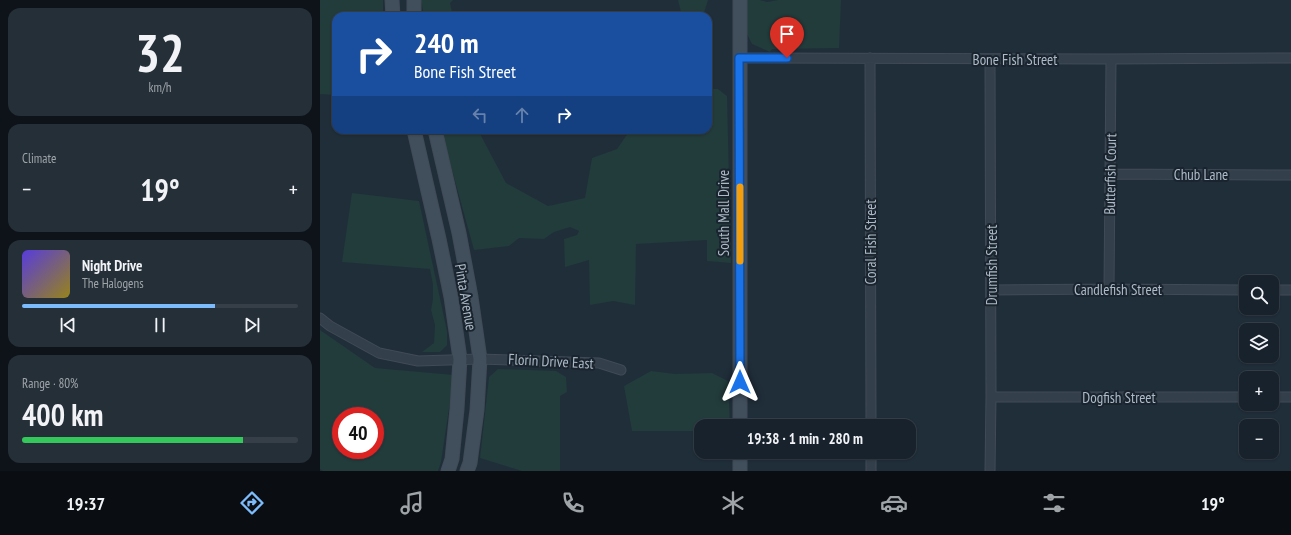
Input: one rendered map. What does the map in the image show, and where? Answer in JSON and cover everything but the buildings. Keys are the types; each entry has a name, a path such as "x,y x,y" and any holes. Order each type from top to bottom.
{"street":[{"path":"392,0 393,12"},
{"path":"414,0 414,12"},
{"name":"South Mall Drive","path":"740,0 740,419"},
{"name":"Bone Fish Street","path":"739,58 1291,58"},
{"name":"Coral Fish Street","path":"870,58 870,419"},
{"name":"Drumfish Street","path":"990,59 992,397 990,471"},
{"name":"Butterfish Court","path":"1109,288 1111,59"},
{"name":"Pinta Avenue","path":"415,134 440,239 451,297 460,359 452,460 448,471"},
{"name":"Pinta Avenue","path":"436,134 459,233 471,297 480,359 477,410 470,463 467,471"},
{"name":"Chub Lane","path":"1111,174 1291,175"},
{"name":"Candlefish Street","path":"991,290 1109,288 1239,290"},
{"path":"1279,290 1291,290"},
{"name":"Florin Drive East","path":"320,318 330,326 379,353 418,361 480,359 599,363 621,370"},
{"name":"Dogfish Street","path":"992,397 1239,397"},
{"path":"1279,397 1291,397"},
{"path":"740,459 740,471"},
{"path":"871,459 871,471"}],"green space":[{"path":"320,0 383,0 383,12 332,12 332,95 320,94"},
{"path":"421,0 453,0 450,3 452,12 423,12"},
{"path":"678,0 708,0 704,12 681,12"},
{"path":"747,0 760,0 767,2 778,0 841,0 839,48 772,49 770,52 752,44 745,30"},
{"path":"712,89 718,89 727,96 731,263 707,261 707,240 636,244 635,305 613,301 590,305 589,260 565,267 564,239 577,235 579,231 570,227 554,232 544,239 519,238 509,246 474,250 442,134 480,134 506,183 548,206 585,198 592,158 617,149 627,134 712,134"},
{"path":"352,193 419,201 447,331 447,345 440,352 422,352 434,343 435,325 431,310 433,285 430,269 342,262"},
{"path":"320,330 375,368 454,375 441,462 438,471 323,471 320,469"},
{"path":"498,369 556,371 566,377 567,392 560,396 560,471 522,471 480,458 489,377"},
{"path":"651,371 675,374 712,373 728,381 730,419 694,419 694,431 632,431 624,386"}],"slow traffic":[{"path":"740,187 740,261"}],"route":[{"path":"740,382 739,58 787,58"}]}
